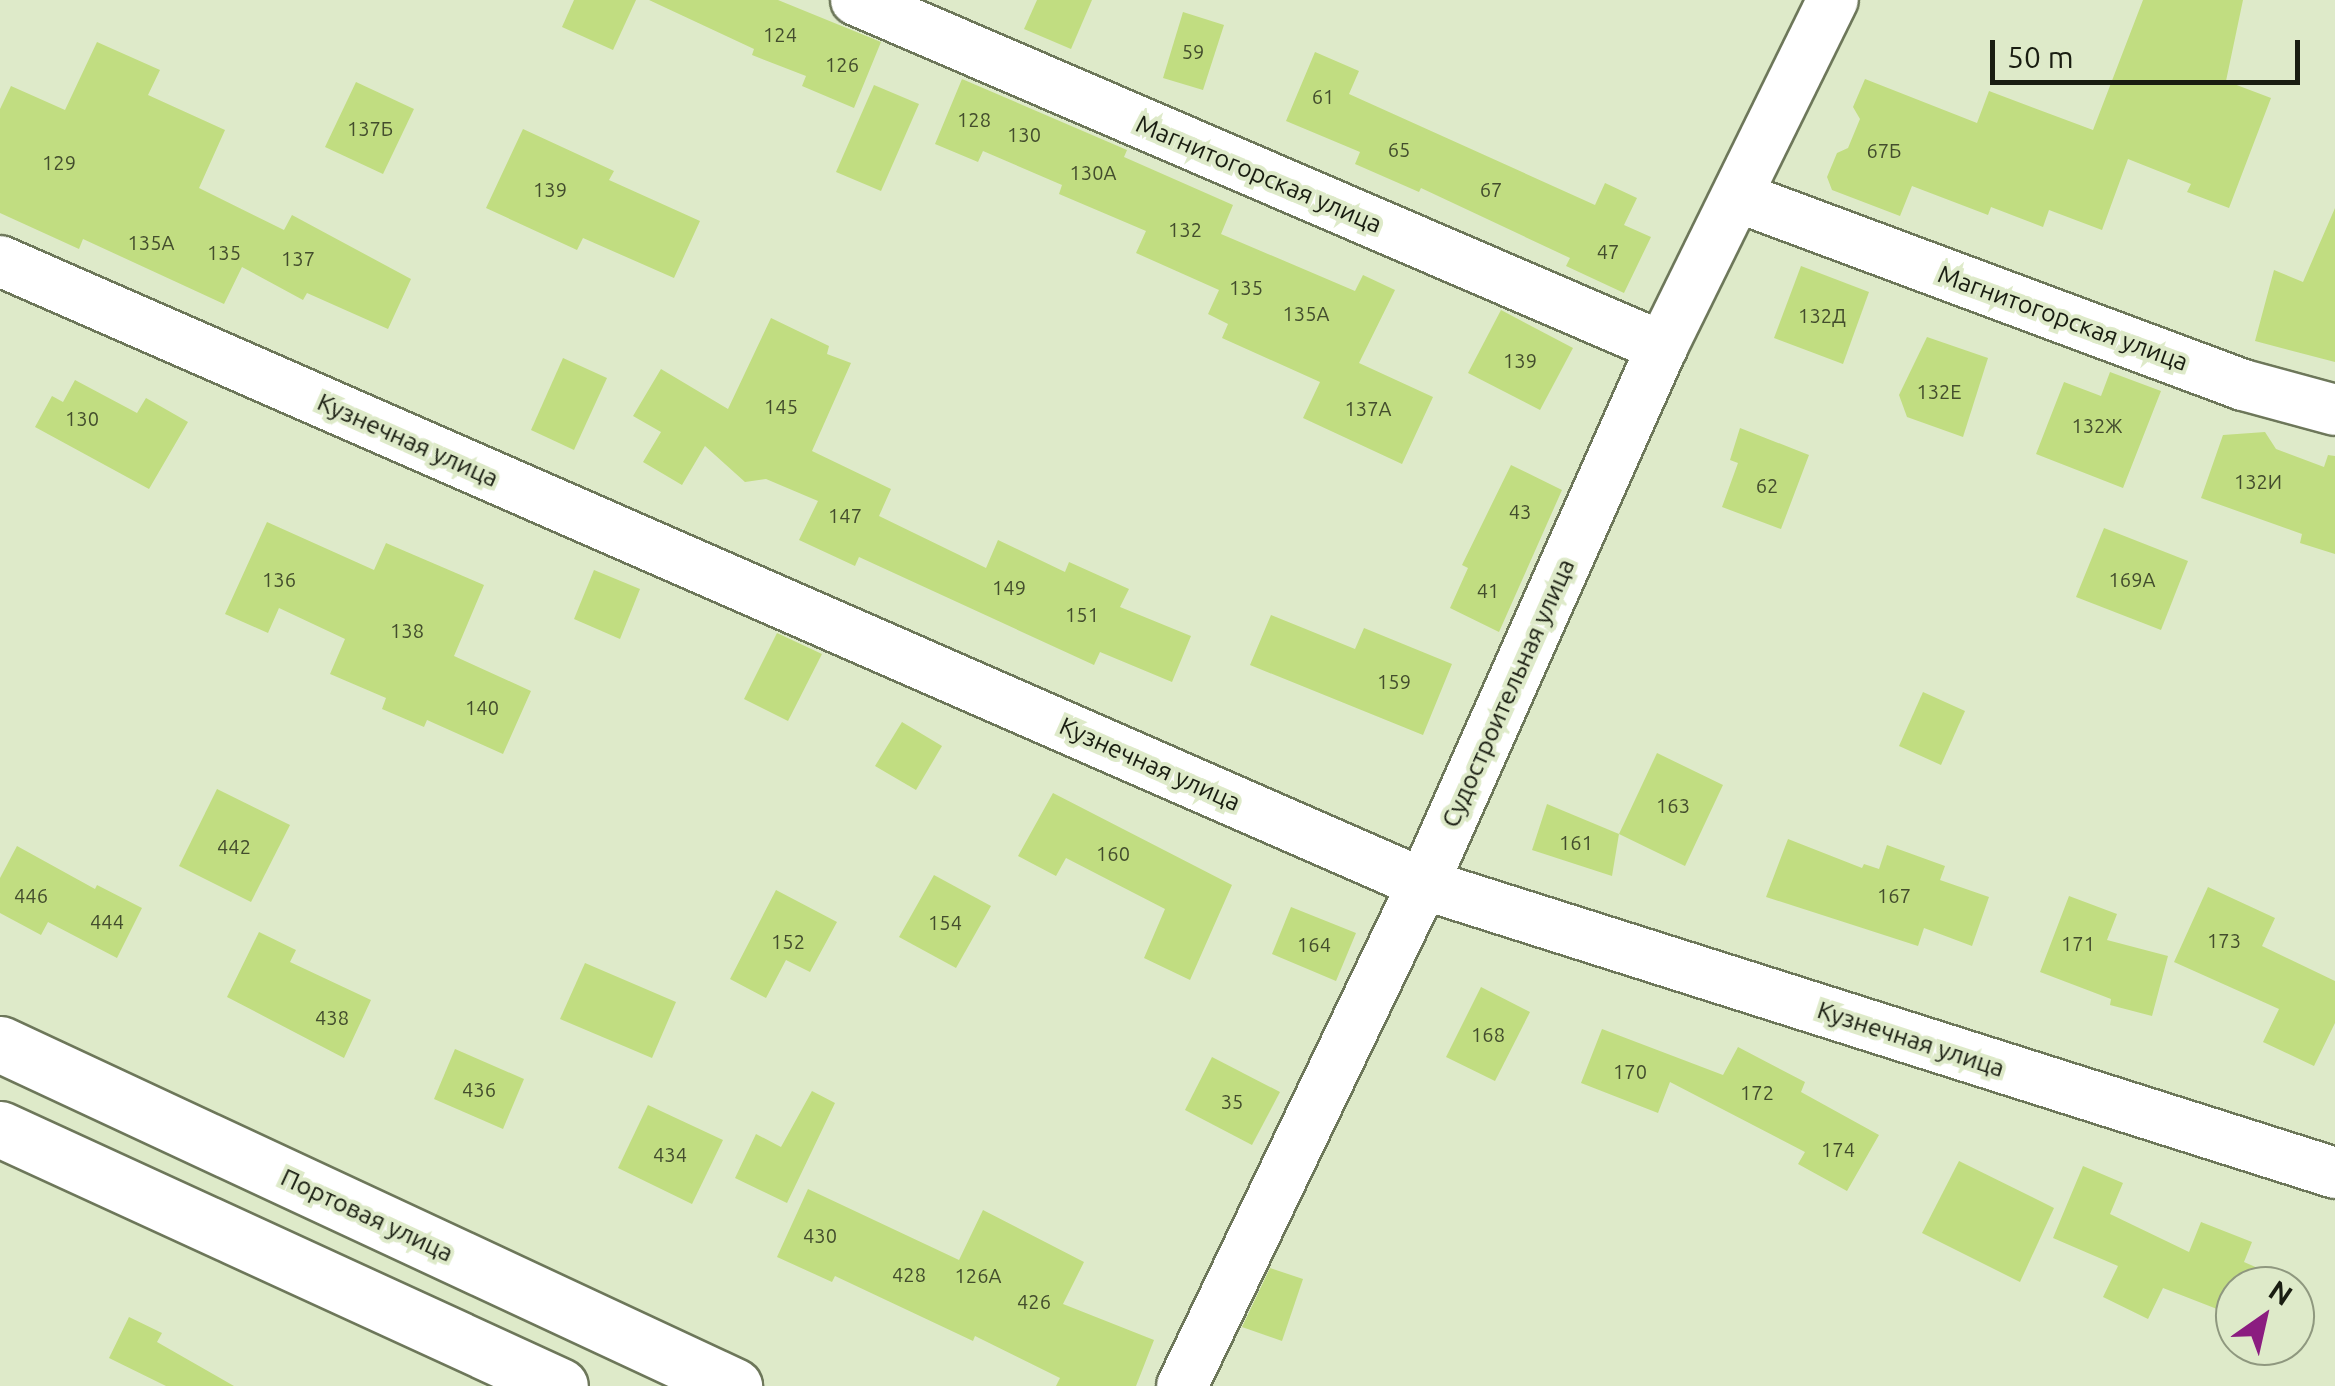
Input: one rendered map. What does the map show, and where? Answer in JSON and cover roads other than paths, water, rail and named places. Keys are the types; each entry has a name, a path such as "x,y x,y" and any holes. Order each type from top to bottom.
{"main road":[{"name":"Портовая улица","path":"0,1044 734,1386"},
{"path":"0,1129 560,1386"}],"street":[{"name":"Магнитогорская улица","path":"856,0 1662,347"},
{"name":"Судостроительная улица","path":"1182,1386 1423,884 1662,347 1833,0"},
{"name":"Магнитогорская улица","path":"1738,197 2243,385 2335,410"},
{"name":"Кузнечная улица","path":"0,262 1423,884 2335,1173"}]}
